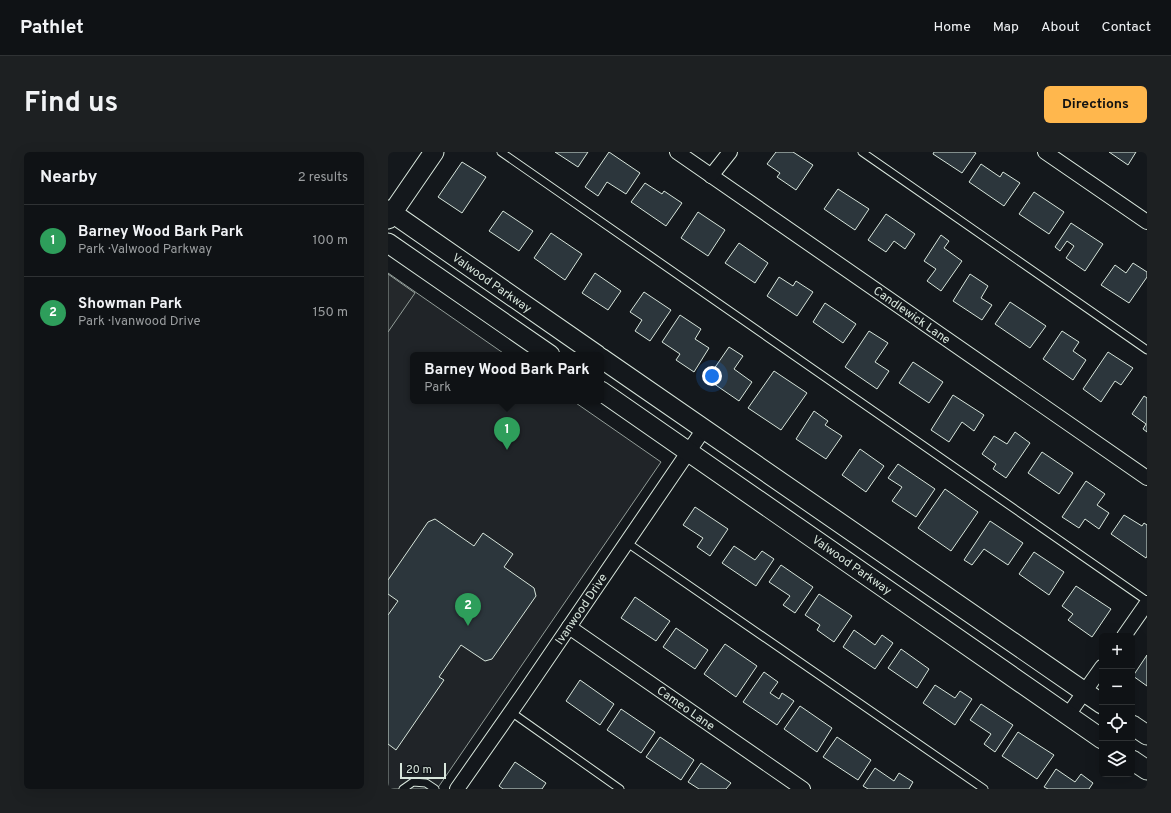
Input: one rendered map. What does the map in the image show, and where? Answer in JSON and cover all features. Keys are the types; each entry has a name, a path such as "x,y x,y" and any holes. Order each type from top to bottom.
{"main road":[{"path":"389,214 434,152"},
{"name":"Valwood Parkway","path":"389,214 593,352"},
{"path":"388,243 546,352"},
{"path":"604,360 1099,702"},
{"name":"Valwood Parkway","path":"604,393 1099,737"},
{"path":"1135,727 1147,735"},
{"path":"1135,762 1147,770"}],"street":[{"name":"Candlewick Lane","path":"677,152 1147,478"},
{"path":"712,176 730,152"},
{"path":"1045,152 1147,222"},
{"name":"Ivanwood Drive","path":"457,789 704,428"},
{"path":"1126,633 1147,602"},
{"name":"Cameo Lane","path":"569,626 803,789"},
{"path":"1068,715 1101,669"}],"lane":[{"path":"501,152 1147,602"},
{"path":"862,152 1147,350"},
{"path":"626,542 984,789"},
{"path":"511,712 620,789"},
{"path":"403,789 413,782 426,783 435,789"}],"shaded area":[{"path":"388,273 502,352 410,352 410,404 577,404 661,462 437,789 388,789"},
{"path":"388,274 415,293 388,332"}],"building":[{"path":"555,152 588,152 578,167"},
{"path":"609,152 640,173 626,194 607,182 598,196 585,187"},
{"path":"776,152 793,152 813,165 796,190 777,177 780,173 767,164"},
{"path":"934,152 976,153 962,173 933,154"},
{"path":"1109,152 1136,152 1128,165"},
{"path":"462,162 486,177 462,213 438,197"},
{"path":"981,164 1000,177 1003,172 1020,183 1004,206 969,182"},
{"path":"645,183 662,194 664,191 682,203 666,226 631,202"},
{"path":"838,189 869,209 855,230 824,209"},
{"path":"1034,192 1064,212 1049,234 1019,214"},
{"path":"503,211 533,231 519,251 489,231"},
{"path":"698,212 725,230 708,256 681,238"},
{"path":"886,214 915,234 905,249 894,241 886,252 868,240"},
{"path":"1071,223 1103,244 1085,271 1066,258 1074,246 1067,241 1060,251 1055,247"},
{"path":"551,233 582,254 565,280 534,258"},
{"path":"941,235 949,241 944,248 962,261 941,291 927,281 936,269 924,261"},
{"path":"739,243 768,263 755,283 725,263"},
{"path":"1133,263 1147,272 1147,277 1129,303 1101,285 1115,265 1126,273"},
{"path":"595,273 621,291 608,310 582,293"},
{"path":"970,274 988,286 981,298 992,305 982,320 953,301"},
{"path":"779,277 793,286 796,281 813,292 797,316 767,296"},
{"path":"644,292 671,310 650,341 635,331 642,320 630,312"},
{"path":"1010,302 1046,326 1030,348 995,324"},
{"path":"825,303 856,324 843,343 813,322"},
{"path":"680,315 701,329 695,339 709,348 694,372 676,360 680,354 662,342"},
{"path":"869,331 888,343 875,362 889,371 877,389 845,367"},
{"path":"1062,331 1079,342 1073,351 1086,360 1073,380 1043,359"},
{"path":"729,347 743,356 734,369 752,382 739,401 707,379"},
{"path":"1108,352 1133,368 1121,385 1115,381 1101,402 1083,389"},
{"path":"913,362 943,382 929,403 899,383"},
{"path":"774,371 807,393 781,430 748,408"},
{"path":"953,395 984,415 974,431 962,422 949,442 931,430"},
{"path":"1144,396 1147,398 1147,432 1143,429 1146,424 1132,414"},
{"path":"814,411 828,421 825,425 842,436 826,459 796,439"},
{"path":"1015,432 1030,443 1006,478 993,469 996,464 982,454 994,436 1007,444"},
{"path":"860,449 884,466 866,492 842,475"},
{"path":"1042,452 1073,473 1059,494 1028,473"},
{"path":"898,464 935,489 916,517 892,501 902,487 888,478"},
{"path":"1086,481 1105,494 1097,505 1109,513 1099,529 1085,519 1079,528 1062,517"},
{"path":"945,489 978,512 951,551 918,528"},
{"path":"695,507 728,529 710,556 697,547 703,538 683,525"},
{"path":"1124,515 1142,526 1144,523 1147,525 1146,558 1111,534"},
{"path":"435,519 474,546 483,533 513,554 504,567 534,588 536,596 492,659 485,661 461,645 439,677 444,680 396,750 388,744 388,615 398,601 388,594 388,580 428,522"},
{"path":"990,521 1023,543 1008,565 984,549 972,565 964,560"},
{"path":"734,546 755,560 762,551 774,559 756,586 722,563"},
{"path":"1034,552 1064,572 1049,595 1019,574"},
{"path":"781,565 813,587 795,613 783,605 790,596 769,582"},
{"path":"1076,586 1111,609 1092,637 1068,620 1073,614 1062,606"},
{"path":"819,594 852,616 834,642 817,630 820,625 805,615"},
{"path":"635,597 670,621 656,641 621,618"},
{"path":"676,628 708,650 695,669 663,647"},
{"path":"854,630 875,645 882,635 893,643 875,669 843,647"},
{"path":"725,644 757,666 736,697 704,674"},
{"path":"901,649 929,669 917,688 888,668"},
{"path":"1147,655 1147,686 1135,677 1135,673"},
{"path":"764,672 778,682 770,693 779,699 782,693 794,701 777,725 743,702"},
{"path":"580,680 614,704 600,725 566,701"},
{"path":"935,685 955,698 960,691 972,699 955,725 923,703"},
{"path":"981,704 1013,725 995,752 984,744 991,734 970,720"},
{"path":"800,706 832,728 817,752 784,729"},
{"path":"621,709 655,732 641,753 607,730"},
{"path":"1018,732 1054,755 1037,779 1002,756"},
{"path":"660,737 694,760 681,780 646,757"},
{"path":"837,737 871,760 858,780 823,757"},
{"path":"515,762 546,783 542,789 503,789 499,786"},
{"path":"701,763 731,783 726,789 699,789 688,782"},
{"path":"875,768 894,781 899,773 913,782 909,789 868,789 863,786"},
{"path":"1056,769 1075,782 1081,774 1093,783 1089,789 1048,789 1044,787"}],"place":[{"name":"Barney Wood Bark Park","path":"507,450"},
{"name":"Showman Park","path":"468,626"}]}
